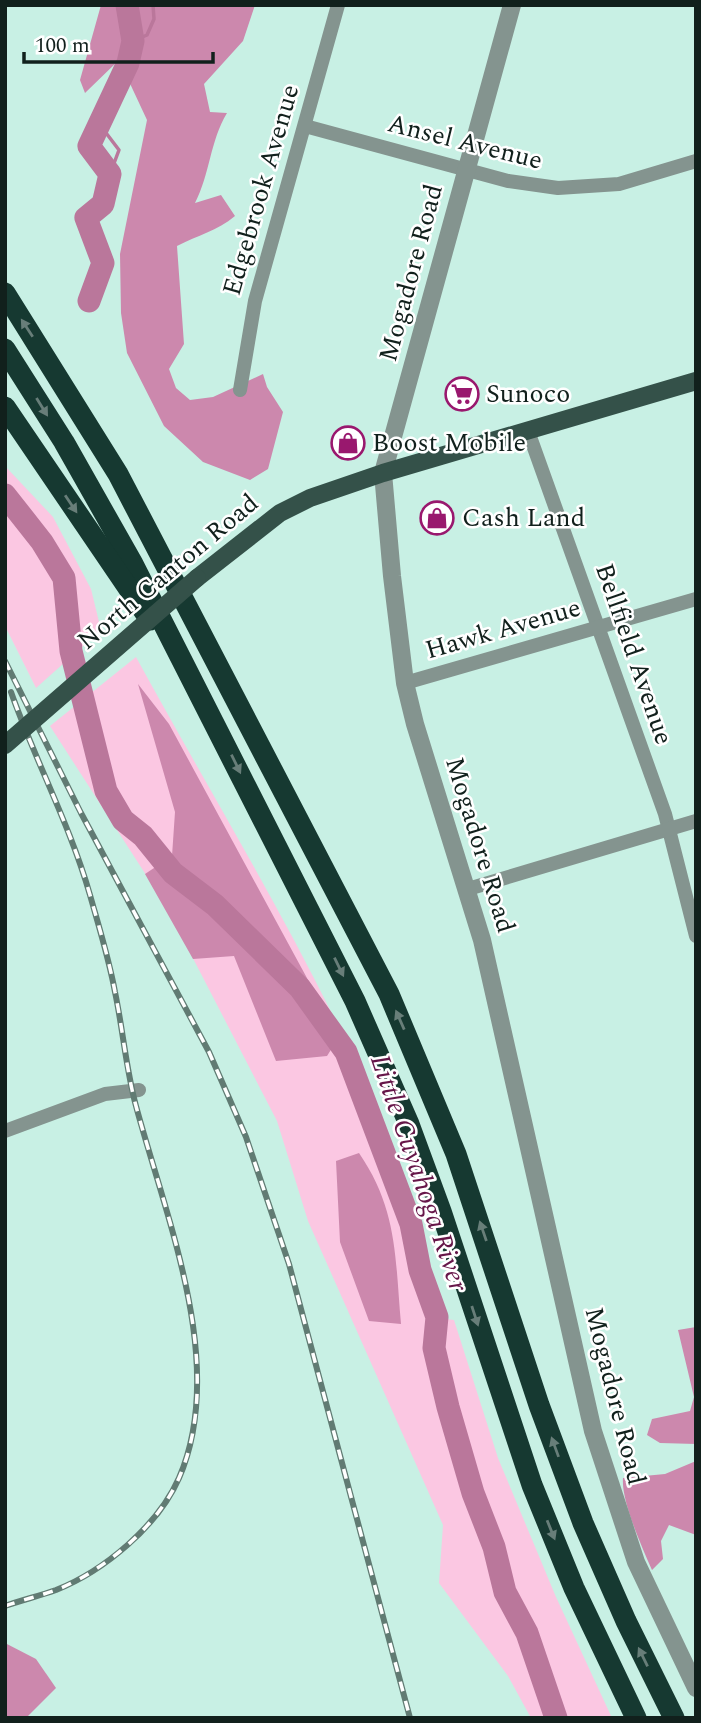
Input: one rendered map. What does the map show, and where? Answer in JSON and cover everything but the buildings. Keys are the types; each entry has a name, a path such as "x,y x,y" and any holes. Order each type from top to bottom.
{"highway":[{"path":"5,293 132,499 389,994 456,1154 539,1405 583,1523 626,1621 674,1718"},
{"path":"5,349 98,501 206,703 344,978 409,1124 532,1485 574,1587 636,1718"},
{"path":"5,407 206,703"}],"main road":[{"name":"North Canton Road","path":"5,745 197,579 280,513 310,498 383,473 696,381"}],"street":[{"name":"Edgebrook Avenue","path":"240,390 255,301 338,5"},
{"name":"Mogadore Road","path":"512,5 383,473 405,682 415,724 468,888 507,1045 593,1431 636,1562 696,1688"},
{"name":"Ansel Avenue","path":"305,125 525,185 579,188 638,180 696,161"},
{"name":"Bellfield Avenue","path":"528,431 669,828 696,936"},
{"name":"Hawk Avenue","path":"405,682 696,599"},
{"path":"468,888 696,821"},
{"path":"5,1131 105,1094 139,1090"}],"shaded area":[{"path":"101,5 255,5 243,41 204,84 210,112 227,113 195,203 221,195 235,216 177,246 184,344 169,369 176,388 190,400 213,397 263,374 267,387 283,412 268,469 250,480 203,462 164,426 127,353 121,313 120,254 147,120 119,60 85,93 80,80"},
{"path":"5,466 53,517 91,589 101,630 36,688 5,626"},
{"path":"136,657 284,921 365,1083 399,1170 446,1319 454,1320 498,1458 556,1597 612,1718 531,1718 508,1676 439,1583 443,1525 308,1221 277,1121 166,906 50,726"},
{"path":"138,684 169,724 339,1037 327,1056 276,1061 234,956 193,959 145,874 172,856 175,812"},
{"path":"359,1153 372,1174 388,1215 401,1324 369,1321 340,1242 336,1161"},
{"path":"696,1327 696,1444 660,1443 647,1435 652,1419 690,1411 694,1397 678,1330"},
{"path":"696,1461 696,1535 669,1525 661,1541 663,1559 652,1570 625,1499 623,1478 665,1474"},
{"path":"5,1643 36,1659 56,1688 26,1718 5,1718"}],"waterway":[{"name":"Little Cuyahoga River","path":"89,301 103,263 86,218 103,204 110,174 89,146 128,63 133,41 127,5"},
{"name":"Little Cuyahoga River","path":"133,41 147,35 154,19 153,5"},
{"name":"Little Cuyahoga River","path":"100,125 119,150 110,174"},
{"name":"Little Cuyahoga River","path":"5,495 42,542 64,578 71,651 106,791 123,820 143,836 173,873 215,905 300,988 346,1052 411,1224 420,1270 437,1317 434,1348 473,1493 494,1547 505,1592 527,1633 556,1718"}],"railway":[{"path":"5,661 81,813 209,1052 246,1137 289,1264 410,1718"},
{"path":"5,1606 74,1582 110,1559 144,1530 170,1496 179,1478 192,1434 197,1388 195,1340 187,1292 176,1243 133,1092 104,943 73,843 11,692"}],"place":[{"name":"Sunoco","path":"462,394"},
{"name":"Boost Mobile","path":"348,443"},
{"name":"Cash Land","path":"437,518"}]}
